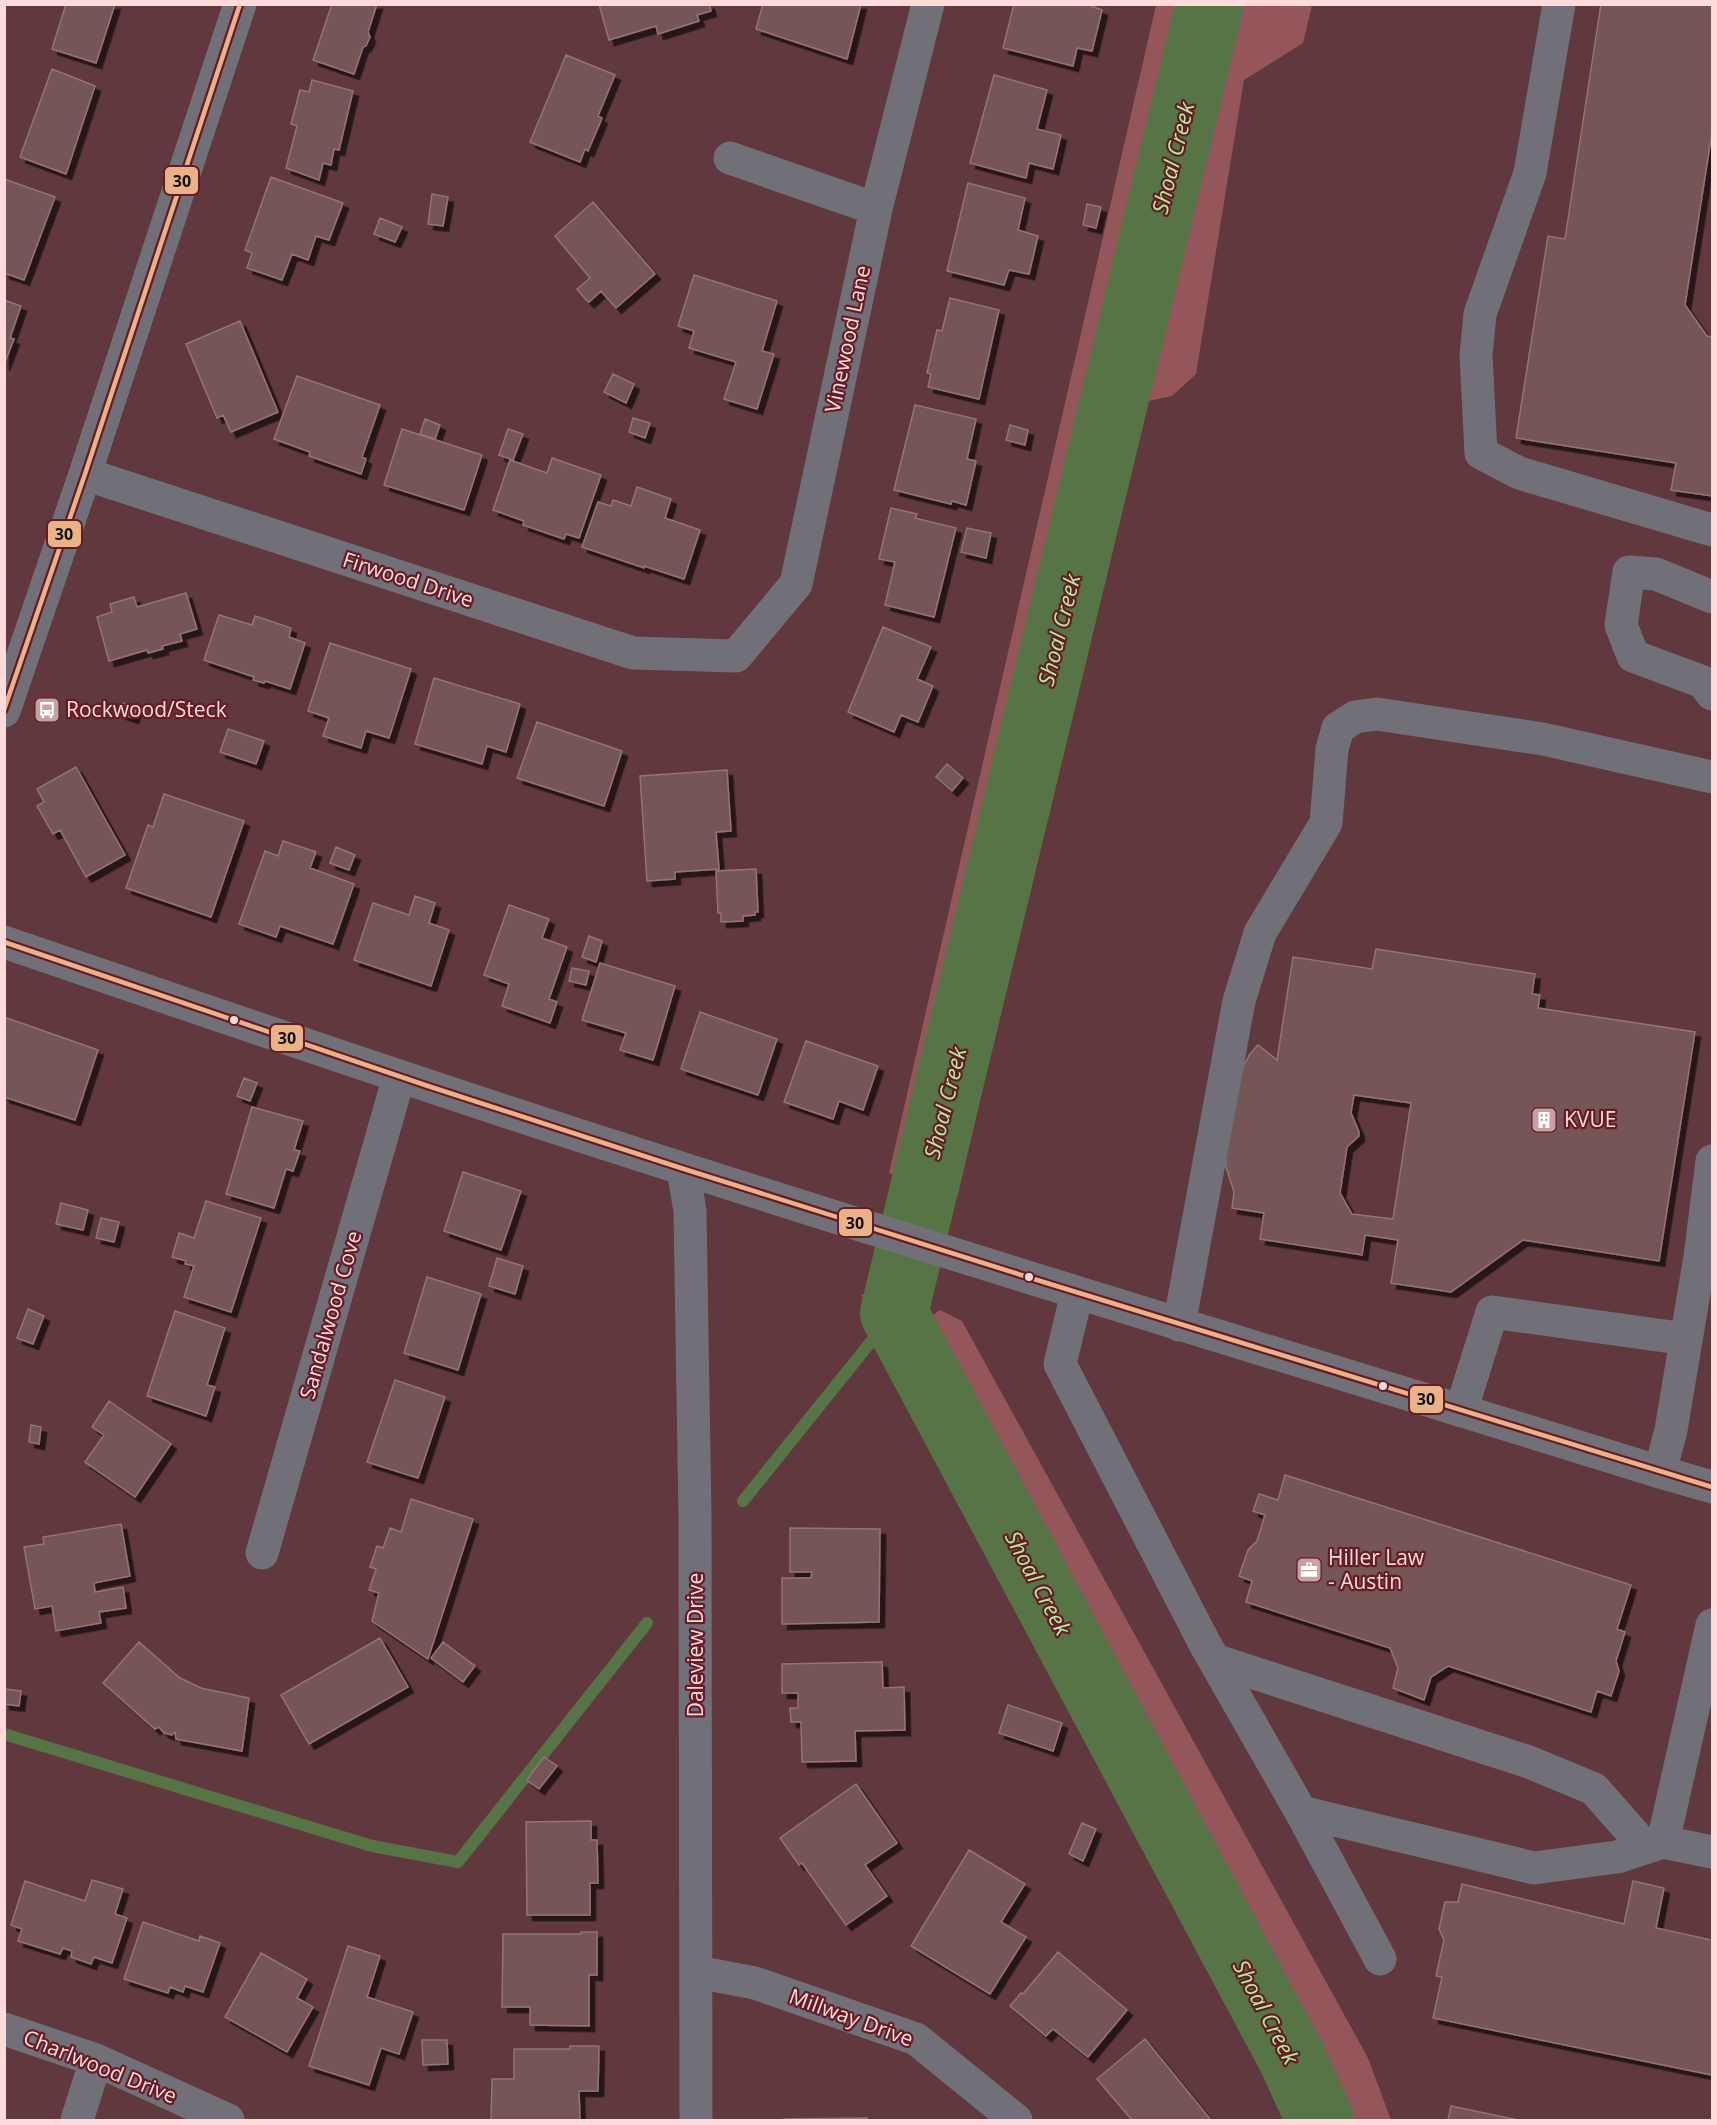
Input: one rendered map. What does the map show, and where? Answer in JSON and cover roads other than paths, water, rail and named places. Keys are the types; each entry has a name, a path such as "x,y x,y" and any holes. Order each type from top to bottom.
{"street":[{"path":"4,711 240,4"},
{"name":"Vinewood Lane","path":"736,656 796,584 876,209 928,4"},
{"path":"1559,4 1530,173 1479,314 1476,355 1481,453 1519,473 1713,530"},
{"path":"730,158 876,209"},
{"name":"Firwood Drive","path":"85,474 633,653 736,656"},
{"path":"1713,597 1656,574 1629,572 1621,625 1633,656 1703,682 1713,694"},
{"path":"1179,1325 1239,1001 1260,933 1326,823 1332,749 1338,728 1355,717 1377,714 1543,740 1713,777"},
{"path":"4,942 399,1077 683,1169 1179,1325 1713,1487"},
{"name":"Sandalwood Cove","path":"262,1553 399,1077"},
{"path":"1660,1472 1671,1430 1700,1257 1713,1161"},
{"name":"Daleview Drive","path":"683,1169 690,1211 695,1505 696,2121"},
{"path":"1077,1293 1060,1364 1214,1660 1301,1812 1380,1959"},
{"path":"1461,1411 1492,1312 1686,1340"},
{"path":"1654,1844 1713,1624"},
{"path":"1214,1660 1529,1762 1594,1789 1654,1844"},
{"path":"1301,1812 1534,1868 1617,1857 1654,1844 1713,1852"},
{"name":"Millway Drive","path":"697,1972 755,1983 916,2039 1016,2121"},
{"name":"Charlwood Drive","path":"4,2029 96,2060 228,2121"},
{"path":"76,2121 96,2060"}],"waterway":[{"name":"Shoal Creek","path":"1210,4 894,1313 1293,2060 1320,2120"},
{"path":"743,1501 894,1313"},
{"path":"4,1734 372,1846 458,1862 647,1623"}],"place":[{"name":"Rockwood/Steck","path":"47,710"},
{"name":"KVUE","path":"1544,1120"},
{"name":"Hiller Law - Austin","path":"1309,1570"}]}
